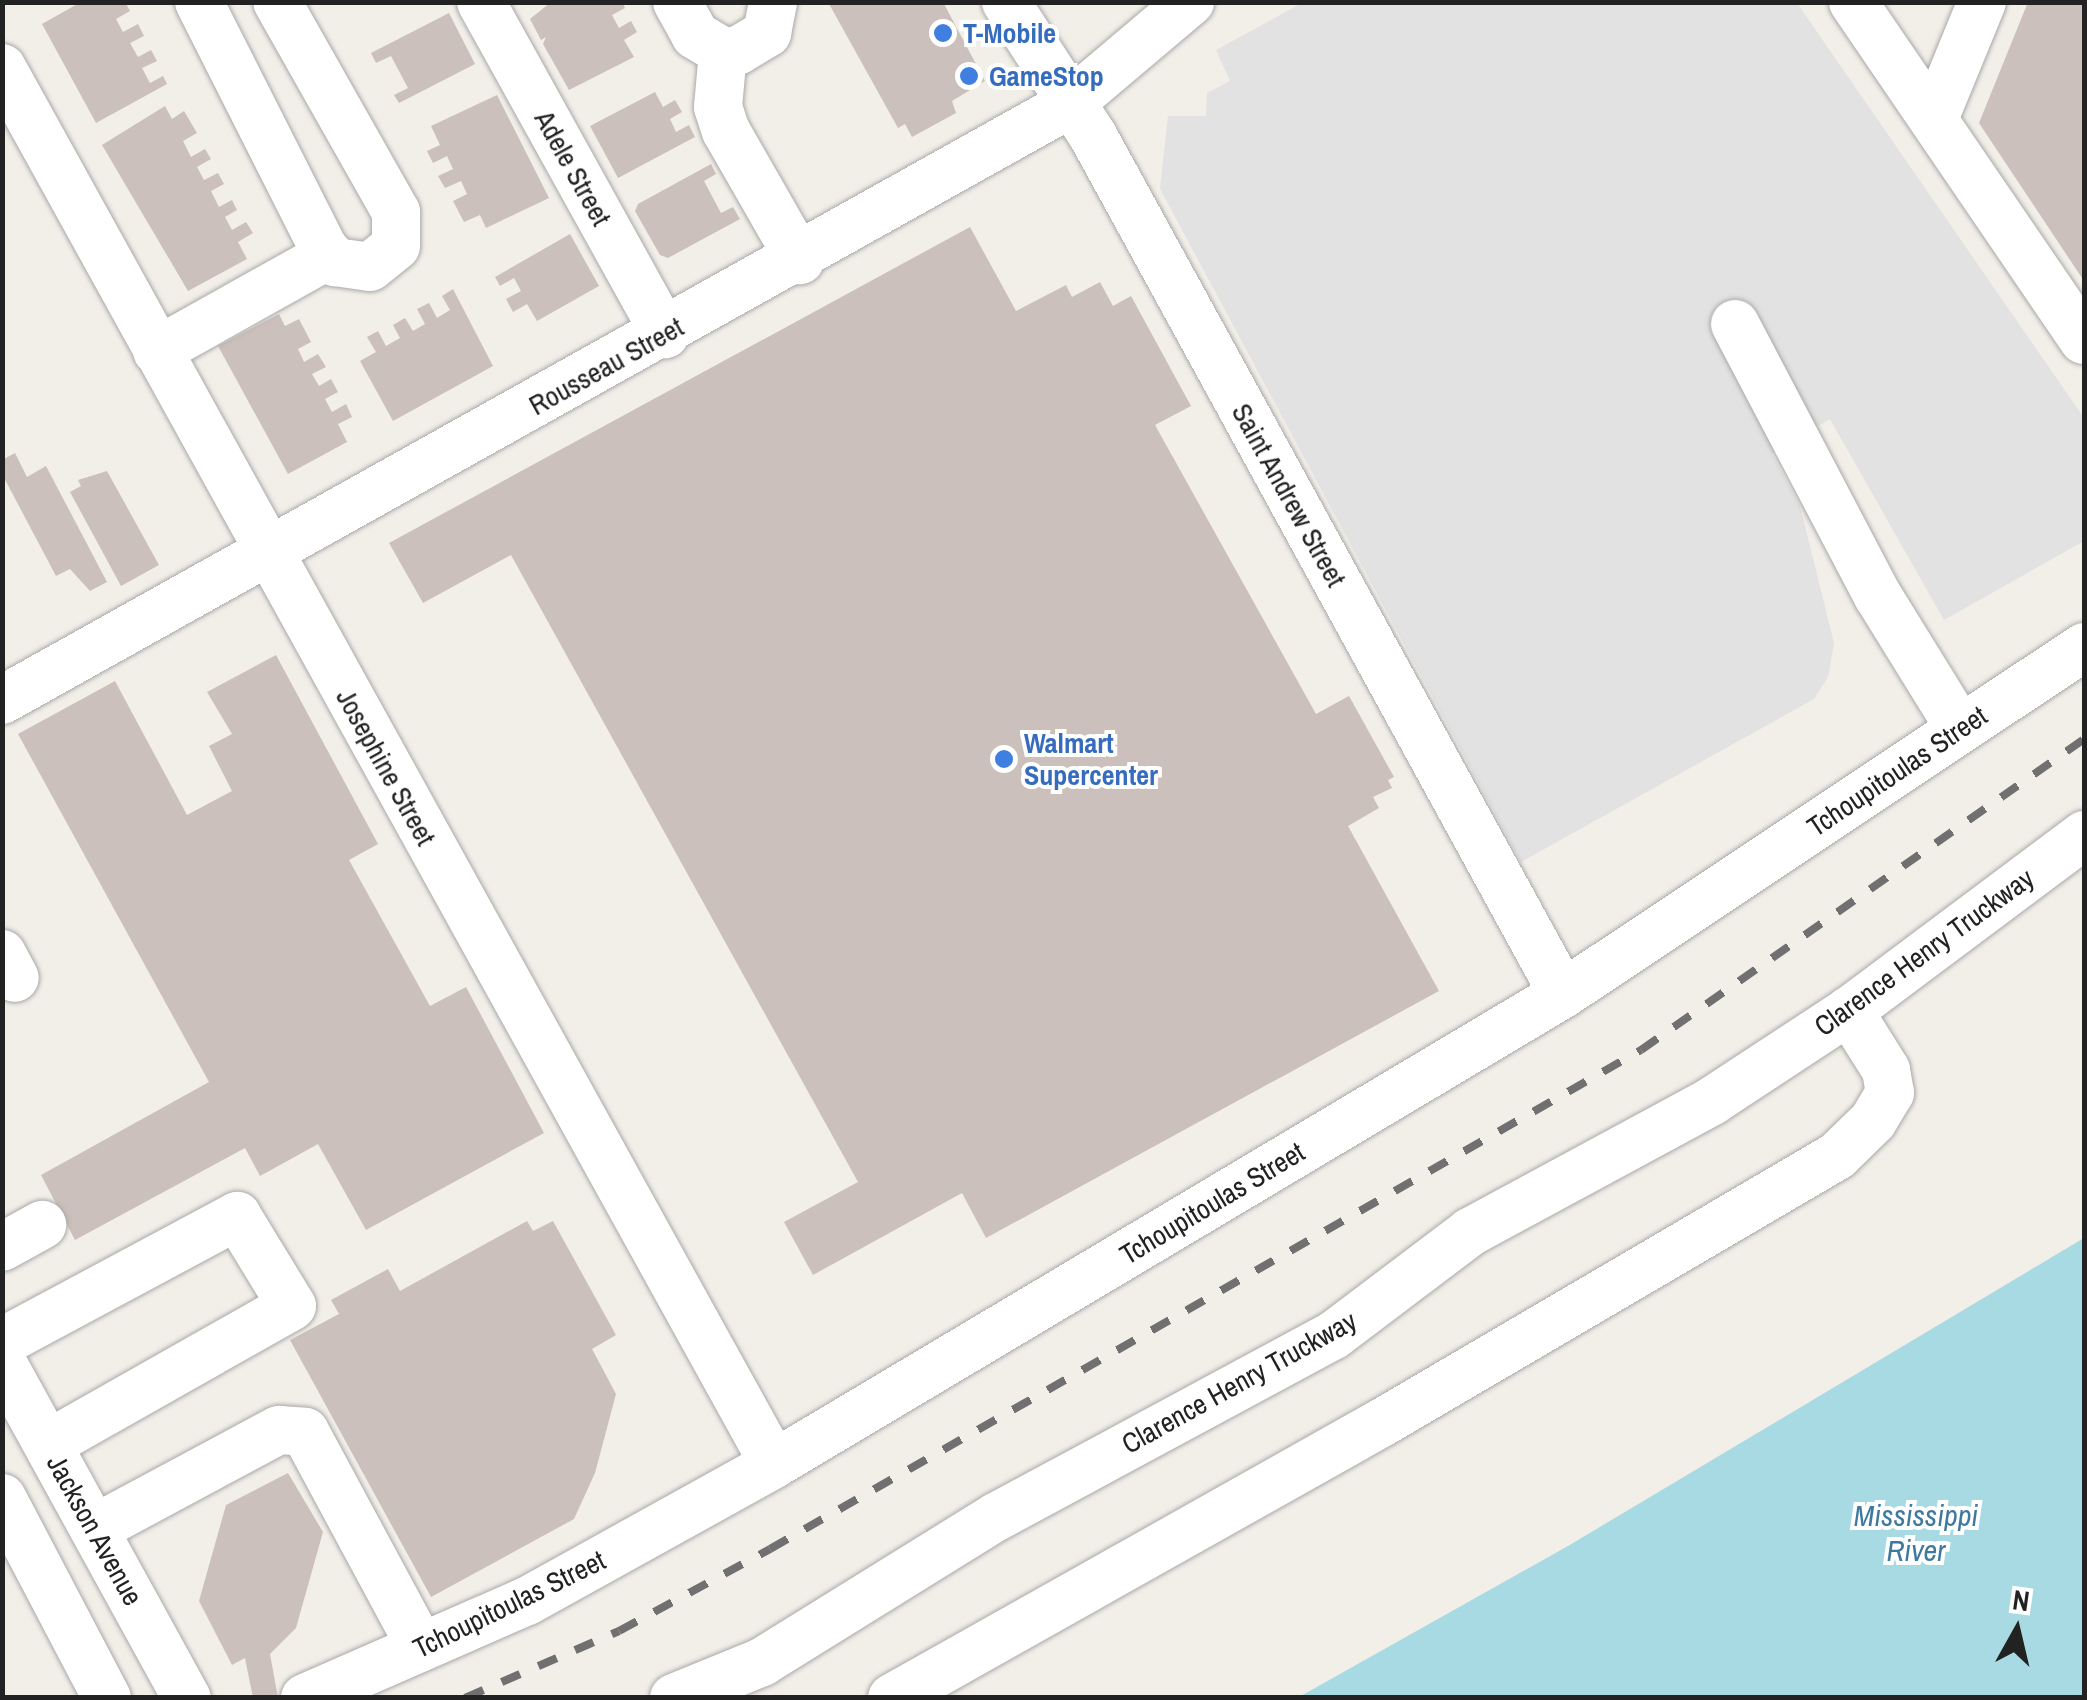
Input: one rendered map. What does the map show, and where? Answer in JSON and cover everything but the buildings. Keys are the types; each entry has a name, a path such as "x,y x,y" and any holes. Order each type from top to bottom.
{"street":[{"path":"199,2 329,254 352,268 386,259 396,246 396,212 277,2"},
{"name":"Adele Street","path":"481,2 664,334"},
{"path":"677,2 695,36 723,52 739,50 768,33 772,2"},
{"name":"Saint Andrew Street","path":"1006,2 1068,105 1092,136 1563,994"},
{"name":"Rousseau Street","path":"2,700 800,260 1068,105 1190,2"},
{"path":"1854,2 2084,340"},
{"path":"1934,118 1982,2"},
{"path":"723,52 718,107 726,131 800,260"},
{"name":"Josephine Street","path":"2,68 266,552 774,1464"},
{"path":"156,351 329,254"},
{"path":"1735,324 1878,596 1960,728"},
{"name":"Tchoupitoulas Street","path":"305,1698 527,1602 774,1464 1563,994 2084,647"},
{"name":"Clarence Henry Truckway","path":"674,1698 762,1662 996,1517 1334,1335 1470,1232 1712,1101 1849,1010 2084,835"},
{"path":"892,1698 1383,1422 1837,1156 1873,1121 1890,1093 1886,1070 1849,1010"},
{"path":"2,1342 237,1216 292,1306 48,1444"},
{"name":"Jackson Avenue","path":"2,1362 187,1698"},
{"path":"94,1529 278,1430 304,1432 420,1647"},
{"path":"2,1498 107,1698"}],"shaded area":[{"path":"1302,3 1797,3 2084,418 2084,541 1944,620 1830,419 1772,454 1800,506 1834,643 1828,677 1814,699 1521,862 1160,189 1168,116 1206,116 1207,93 1230,81 1216,50"}],"water":[{"name":"Mississippi River","path":"2084,1238 2084,1697 1299,1697 1568,1546"}],"railway":[{"path":"465,1698 619,1631 770,1549 1641,1050 2084,739"}],"place":[{"name":"T-Mobile","path":"943,33"},
{"name":"GameStop","path":"969,76"},
{"name":"Walmart Supercenter","path":"1004,759"}]}
